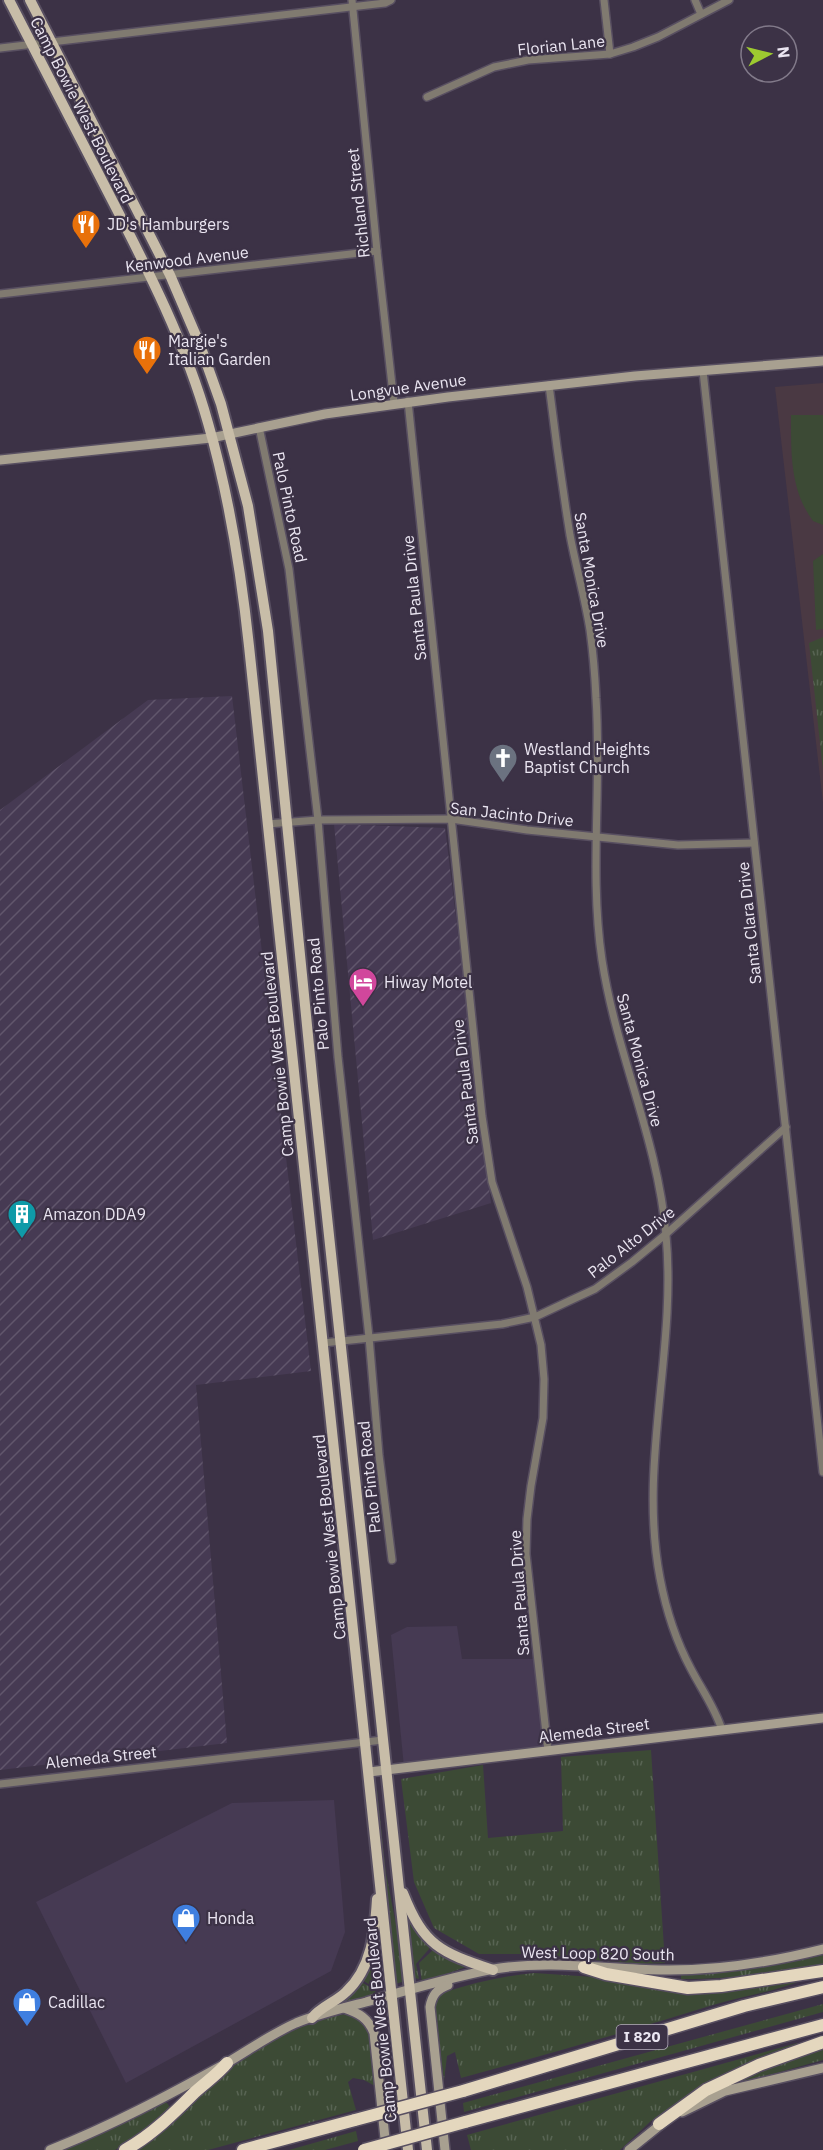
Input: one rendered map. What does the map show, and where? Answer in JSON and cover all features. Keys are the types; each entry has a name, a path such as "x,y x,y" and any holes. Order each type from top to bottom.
{"highway":[{"path":"584,1967 606,1974 688,1988 721,1986 823,1971"},
{"name":"I 820","path":"243,2150 463,2091 744,2006 823,1987"},
{"name":"I 820","path":"364,2150 823,2025"},
{"path":"659,2124 706,2090 759,2066 823,2042"},
{"path":"125,2150 168,2119 227,2063"}],"main road":[{"name":"Camp Bowie West Boulevard","path":"9,0 151,277 183,350 208,423 224,485 243,590 408,2150"},
{"name":"Camp Bowie West Boulevard","path":"30,0 170,275 200,345 229,434 248,506 267,620 339,1342 427,2150"},
{"name":"Longvue Avenue","path":"0,460 211,438 408,401 549,385 823,362"},
{"path":"295,1087 313,1086"},
{"name":"Alemeda Street","path":"369,1772 823,1718"},
{"path":"312,2018 316,2012 330,2005 348,1991 364,1968 371,1948 376,1920 378,1860"},
{"path":"398,1881 415,1922 434,1945 461,1960 493,1970"},
{"name":"West Loop 820 South","path":"50,2150 120,2119 227,2063 264,2039 296,2023 410,1989 493,1970 527,1965 688,1969 766,1961 823,1949"},
{"path":"445,2150 430,2007 432,1997 440,1988 466,1976"},
{"path":"344,2008 367,2019 374,2033 386,2150"},
{"path":"629,2150 659,2124 725,2091 823,2068"}],"street":[{"path":"0,48 353,3 385,3 391,0"},
{"path":"604,0 610,54"},
{"path":"695,0 701,14"},
{"name":"Florian Lane","path":"427,97 494,67 528,60 610,54 658,37 729,0"},
{"name":"Richland Street","path":"353,3 376,251 394,403"},
{"name":"Kenwood Avenue","path":"0,294 376,251"},
{"name":"Santa Clara Drive","path":"703,371 823,1472"},
{"name":"Santa Monica Drive","path":"549,385 571,538 591,642 597,700 595,883 603,968 609,1000 656,1167 666,1234 669,1296 652,1491 660,1579 673,1630 691,1669 716,1711 723,1730"},
{"name":"Santa Paula Drive","path":"408,401 487,1153 492,1182 542,1345 543,1418 527,1519 526,1554 548,1751"},
{"name":"Palo Pinto Road","path":"259,428 289,569 318,820 338,1057 392,1560"},
{"name":"San Jacinto Drive","path":"267,825 318,820 451,819 527,830 678,845 754,843"},
{"name":"Palo Alto Drive","path":"323,1343 502,1324 535,1317 596,1289 666,1234 786,1127"},
{"name":"Alemeda Street","path":"0,1784 383,1740"}],"shaded area":[{"path":"823,383 823,803 775,387"},
{"path":"232,696 311,1371 196,1385 227,1743 0,1770 0,810 148,700"},
{"path":"334,824 445,828 491,1203 373,1240"},
{"path":"457,1626 462,1659 537,1659 548,1751 404,1767 391,1635 407,1627"},
{"path":"334,1800 345,1932 331,1971 126,2083 36,1902 232,1803"}],"green space":[{"path":"791,415 823,415 823,525 813,521 805,509 796,484 793,471"},
{"path":"823,554 823,629 816,630 813,561"},
{"path":"823,637 823,770 809,643"},
{"path":"651,1750 665,1963 637,1964 534,1954 479,1954 434,1928 414,1882 401,1779 483,1765 488,1838 563,1831 561,1757"},
{"path":"377,1789 386,1873 398,1935 402,1982 395,1984 375,1793"},
{"path":"409,1921 429,1945 429,1949 416,1964 419,1979 415,1978"},
{"path":"375,1948 378,1949 382,1988 376,1989 363,1978"},
{"path":"434,1949 446,1957 469,1966 422,1982 419,1963"},
{"path":"823,1955 823,1966 752,1976 681,1979 681,1975 753,1968"},
{"path":"534,1973 609,1978 656,1987 805,1979 461,2078 455,2052 447,2056 444,2081 435,2006 442,1993 488,1980"},
{"path":"360,1983 375,1990 376,1995 339,2005"},
{"path":"823,2004 823,2012 464,2112 463,2103"},
{"path":"346,2014 356,2016 368,2025 375,2086 364,2080 353,2078 348,2082 356,2110 208,2150 131,2150 205,2087 257,2050 285,2034 315,2022"},
{"path":"797,2043 800,2046 718,2078 651,2121 620,2150 471,2150 467,2135"},
{"path":"823,2047 823,2060 744,2082 743,2079"},
{"path":"163,2102 170,2107 168,2112 115,2150 64,2150 101,2134"},
{"path":"356,2131 358,2141 325,2150 289,2150"}],"place":[{"name":"JD's Hamburgers","path":"86,250"},
{"name":"Margie's Italian Garden","path":"147,376"},
{"name":"Westland Heights Baptist Church","path":"503,784"},
{"name":"Hiway Motel","path":"363,1008"},
{"name":"Amazon DDA9","path":"22,1240"},
{"name":"Honda","path":"186,1944"},
{"name":"Cadillac","path":"27,2028"}]}
